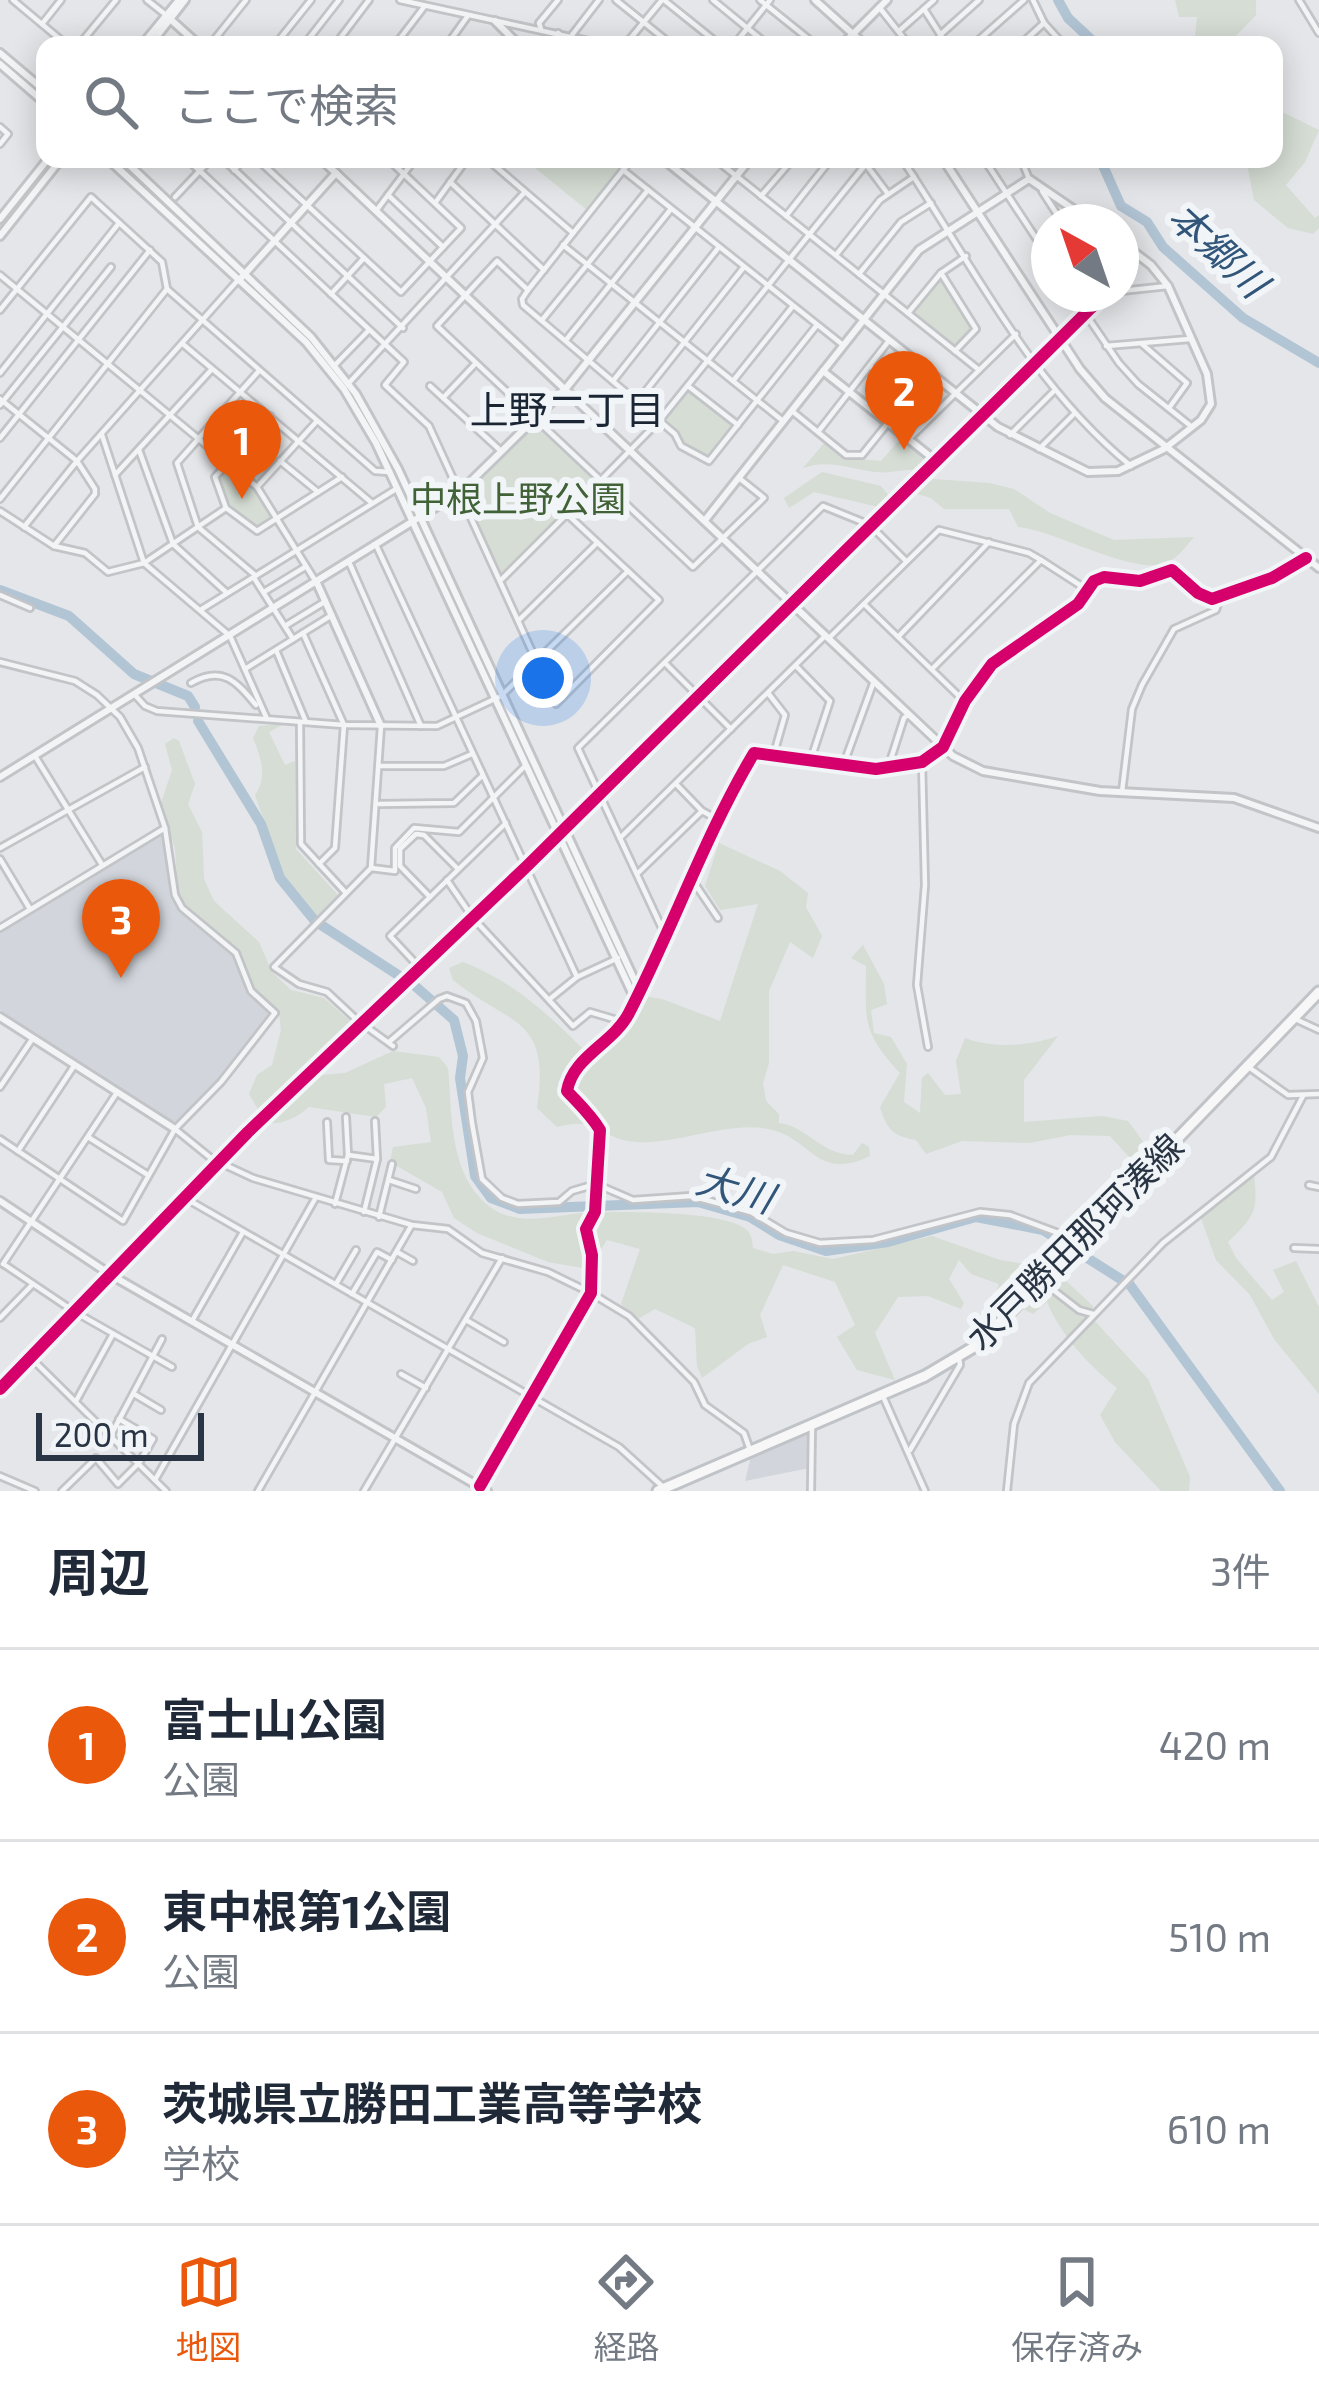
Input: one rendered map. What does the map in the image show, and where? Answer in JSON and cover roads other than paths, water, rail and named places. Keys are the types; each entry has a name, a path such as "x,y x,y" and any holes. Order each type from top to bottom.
{"main road":[{"name":"水戸勝田那珂湊線","path":"661,1490 959,1358 995,1329 1319,992"}],"street":[{"path":"13,0 56,36"},
{"path":"42,24 61,0"},
{"path":"87,36 116,0"},
{"path":"147,0 189,36"},
{"path":"153,36 182,0"},
{"path":"217,36 246,0"},
{"path":"285,36 311,0"},
{"path":"311,36 338,0"},
{"path":"342,36 369,0"},
{"path":"400,0 576,36"},
{"path":"403,36 436,0"},
{"path":"541,29 539,22 558,0"},
{"path":"572,35 599,0"},
{"path":"616,0 661,36"},
{"path":"632,36 663,0 708,36"},
{"path":"713,0 757,36"},
{"path":"814,0 857,36"},
{"path":"899,32 934,0"},
{"path":"924,9 940,35 979,0"},
{"path":"984,36 1024,0"},
{"path":"1033,0 1056,36"},
{"path":"1300,0 1319,33"},
{"path":"741,36 765,2 805,36"},
{"path":"850,36 884,2 902,36"},
{"path":"453,36 467,17"},
{"path":"495,21 506,35"},
{"path":"1029,36 1044,22"},
{"path":"558,32 562,36"},
{"path":"0,53 36,83"},
{"path":"0,64 36,96"},
{"path":"0,127 8,134 0,144"},
{"path":"0,219 40,168"},
{"path":"0,236 55,168"},
{"path":"118,168 283,317 348,384 390,454 416,520 564,828 637,994"},
{"path":"132,168 241,278"},
{"path":"197,168 404,362 385,385 429,426 556,704 659,600 567,514 501,580"},
{"path":"176,197 203,168"},
{"path":"267,168 401,292 461,228 398,168"},
{"path":"331,168 943,747 983,771 1122,792 1234,798 1319,828"},
{"path":"376,211 408,168"},
{"path":"435,203 460,168"},
{"path":"497,168 573,233"},
{"path":"674,168 1010,435 1088,472 1108,473 1164,449 1207,412 1212,395 1168,286 1139,256"},
{"path":"726,168 979,370"},
{"path":"0,764 3,775 460,492 566,387 743,168"},
{"path":"761,196 786,168"},
{"path":"786,216 824,168"},
{"path":"602,480 708,362 860,168"},
{"path":"868,168 888,194"},
{"path":"908,168 1054,391 1073,415 1131,466"},
{"path":"949,168 1105,398 1319,568"},
{"path":"990,168 1031,230"},
{"path":"1026,168 1049,204"},
{"path":"234,170 403,328"},
{"path":"817,325 710,461 681,446 675,434 522,299 623,170 843,345"},
{"path":"24,527 77,461 336,173"},
{"path":"836,255 888,194 914,177"},
{"path":"706,519 920,250 1006,192 1033,181"},
{"path":"1033,181 1066,204"},
{"path":"450,182 544,270"},
{"path":"542,320 648,190"},
{"path":"348,384 524,194"},
{"path":"388,195 443,247"},
{"path":"0,310 91,197 162,262 167,289 375,471 389,472"},
{"path":"860,274 901,222 931,202"},
{"path":"566,340 671,208"},
{"path":"0,373 119,223"},
{"path":"563,245 783,421"},
{"path":"613,381 719,247"},
{"path":"0,438 150,250"},
{"path":"908,313 941,273 966,256"},
{"path":"331,294 364,258"},
{"path":"528,290 497,261 437,326 693,567 764,498 739,477"},
{"path":"54,546 95,494 77,461 1,402 111,267"},
{"path":"637,401 744,267"},
{"path":"941,273 976,329 956,351"},
{"path":"0,275 257,487 334,614 381,727 371,868 274,967 281,976 327,992 391,1044 436,1000 447,996 461,1000 476,1021 482,1058 467,1092 487,1186 502,1198 527,1204 559,1202 572,1191 596,1184 633,1199 676,1196 728,1204 820,1244 873,1240 980,1212 1010,1215 1066,1236 1088,1220 1095,1226"},
{"path":"1139,289 1168,286"},
{"path":"0,499 167,289"},
{"path":"733,381 793,306"},
{"path":"2,1383 219,1162 526,867 1085,314 1138,384 1193,427"},
{"path":"332,368 369,330"},
{"path":"909,439 1016,333"},
{"path":"1106,346 1191,339"},
{"path":"818,432 889,340"},
{"path":"183,344 372,503"},
{"path":"1142,344 1187,383 1169,408"},
{"path":"443,398 476,363"},
{"path":"869,366 932,416"},
{"path":"332,368 416,520"},
{"path":"115,475 212,369"},
{"path":"260,370 177,463 197,527 254,576 293,639"},
{"path":"823,371 936,461"},
{"path":"430,386 501,452"},
{"path":"688,386 738,424"},
{"path":"1010,435 1054,391"},
{"path":"792,411 846,455 862,455 888,423"},
{"path":"1040,449 1073,415"},
{"path":"270,416 215,478 226,508 254,532 342,477"},
{"path":"257,487 317,421"},
{"path":"102,435 144,563 230,636 267,719"},
{"path":"139,450 173,544 227,593"},
{"path":"280,461 318,492"},
{"path":"202,609 396,489"},
{"path":"667,938 578,748 823,506 870,525 906,561"},
{"path":"0,511 54,546 85,553 108,572 144,563 226,508"},
{"path":"620,838 938,530 1029,553 1086,589"},
{"path":"519,620 598,542"},
{"path":"898,637 989,542"},
{"path":"376,545 577,976"},
{"path":"0,1201 111,1275 484,1489 530,1395 590,1293 592,1255 586,1228 595,1207 600,1127 589,1118 586,1106 568,1093 568,1085 581,1063 624,1022 667,938 717,819 754,753 843,766 922,762 943,747 965,701 992,664 1078,604 1099,578 1140,581 1172,571 1203,597 1220,598 1272,578 1306,558"},
{"path":"932,669 1041,560"},
{"path":"349,562 421,726"},
{"path":"263,592 306,566"},
{"path":"135,694 150,709 184,713 381,727 437,726 498,698 628,571"},
{"path":"0,595 30,608"},
{"path":"1122,792 1132,709 1142,686 1174,629 1216,610 1220,598"},
{"path":"285,626 326,601"},
{"path":"863,604 965,701"},
{"path":"245,669 334,614"},
{"path":"304,633 344,725 335,848 319,864"},
{"path":"276,650 303,722 301,844 346,892"},
{"path":"0,662 74,681 113,708 139,748 165,828 175,895 182,908 236,953 250,991 275,1013 175,1129 123,1221 0,1139"},
{"path":"665,663 731,729"},
{"path":"796,666 830,701 810,761"},
{"path":"191,683 211,674 226,676 261,708"},
{"path":"843,766 874,680"},
{"path":"768,693 785,715 773,758"},
{"path":"498,698 556,836 620,957"},
{"path":"888,767 909,714"},
{"path":"380,766 444,766 472,754"},
{"path":"35,756 103,865"},
{"path":"922,762 925,885 917,985 928,1047"},
{"path":"371,868 395,871 395,848 414,828 459,832 525,766"},
{"path":"0,848 145,767"},
{"path":"377,804 454,803 482,776"},
{"path":"676,784 717,819"},
{"path":"637,874 703,811"},
{"path":"418,972 390,936 506,824"},
{"path":"0,928 165,828"},
{"path":"430,897 400,866 400,849 416,834 424,835 458,869"},
{"path":"0,859 30,909"},
{"path":"447,880 473,918 573,1026 590,1012 624,1022"},
{"path":"693,881 718,918"},
{"path":"549,1000 577,976 620,957"},
{"path":"0,1017 219,1162 315,1199 412,1226 448,1229 482,1253 548,1272 590,1293 628,1316 694,1382 705,1405 744,1433 750,1450"},
{"path":"1293,1018 1319,1030"},
{"path":"0,1087 33,1038"},
{"path":"18,1151 74,1064"},
{"path":"1247,1066 1283,1093 1319,1094"},
{"path":"117,1092 1,1263 172,1367"},
{"path":"1007,1491 1022,1395 1048,1360 1190,1218 1271,1157 1303,1096"},
{"path":"335,1204 347,1158 346,1117"},
{"path":"328,1121 328,1160 377,1159"},
{"path":"364,1213 377,1159 376,1121"},
{"path":"88,1137 148,1175"},
{"path":"379,1217 392,1164"},
{"path":"389,1180 416,1189"},
{"path":"1309,1185 1319,1187"},
{"path":"185,1198 620,1447 661,1490"},
{"path":"155,1480 315,1199"},
{"path":"258,1491 412,1226"},
{"path":"193,1321 244,1232"},
{"path":"1294,1248 1319,1249"},
{"path":"336,1284 356,1250"},
{"path":"352,1294 377,1252 392,1260"},
{"path":"397,1252 413,1262"},
{"path":"364,1491 502,1258"},
{"path":"1042,1281 1079,1310 1093,1314"},
{"path":"0,1318 34,1284"},
{"path":"466,1320 504,1342"},
{"path":"76,1401 113,1334"},
{"path":"111,1435 163,1339"},
{"path":"31,1358 166,1491"},
{"path":"910,1450 960,1365 959,1358"},
{"path":"401,1374 426,1388"},
{"path":"134,1394 161,1410"},
{"path":"882,1394 926,1491"},
{"path":"62,1491 96,1458 118,1484 139,1463 153,1439 119,1419"},
{"path":"812,1424 812,1491"},
{"path":"0,1476 35,1491"}],"waterway":[{"name":"本郷川","path":"1058,0 1068,18 1087,36"},
{"name":"本郷川","path":"1104,168 1121,206 1147,222 1163,247 1243,318 1319,363"},
{"name":"大川","path":"0,590 69,616 134,674 188,696 195,707"},
{"name":"大川","path":"198,721 261,824 280,878 315,921 415,986 454,1020 463,1056 460,1078 475,1176 491,1198 520,1209 698,1202 750,1217 779,1235 826,1251 888,1242 976,1217 1043,1230 1130,1285 1280,1491"}],"place":[{"name":"東中根第1公園","path":"904,450"},
{"name":"富士山公園","path":"242,499"},
{"name":"茨城県立勝田工業高等学校","path":"121,978"}],"district":[{"name":"上野二丁目","path":"567,410"}],"park label":[{"name":"中根上野公園","path":"518,499"}]}
